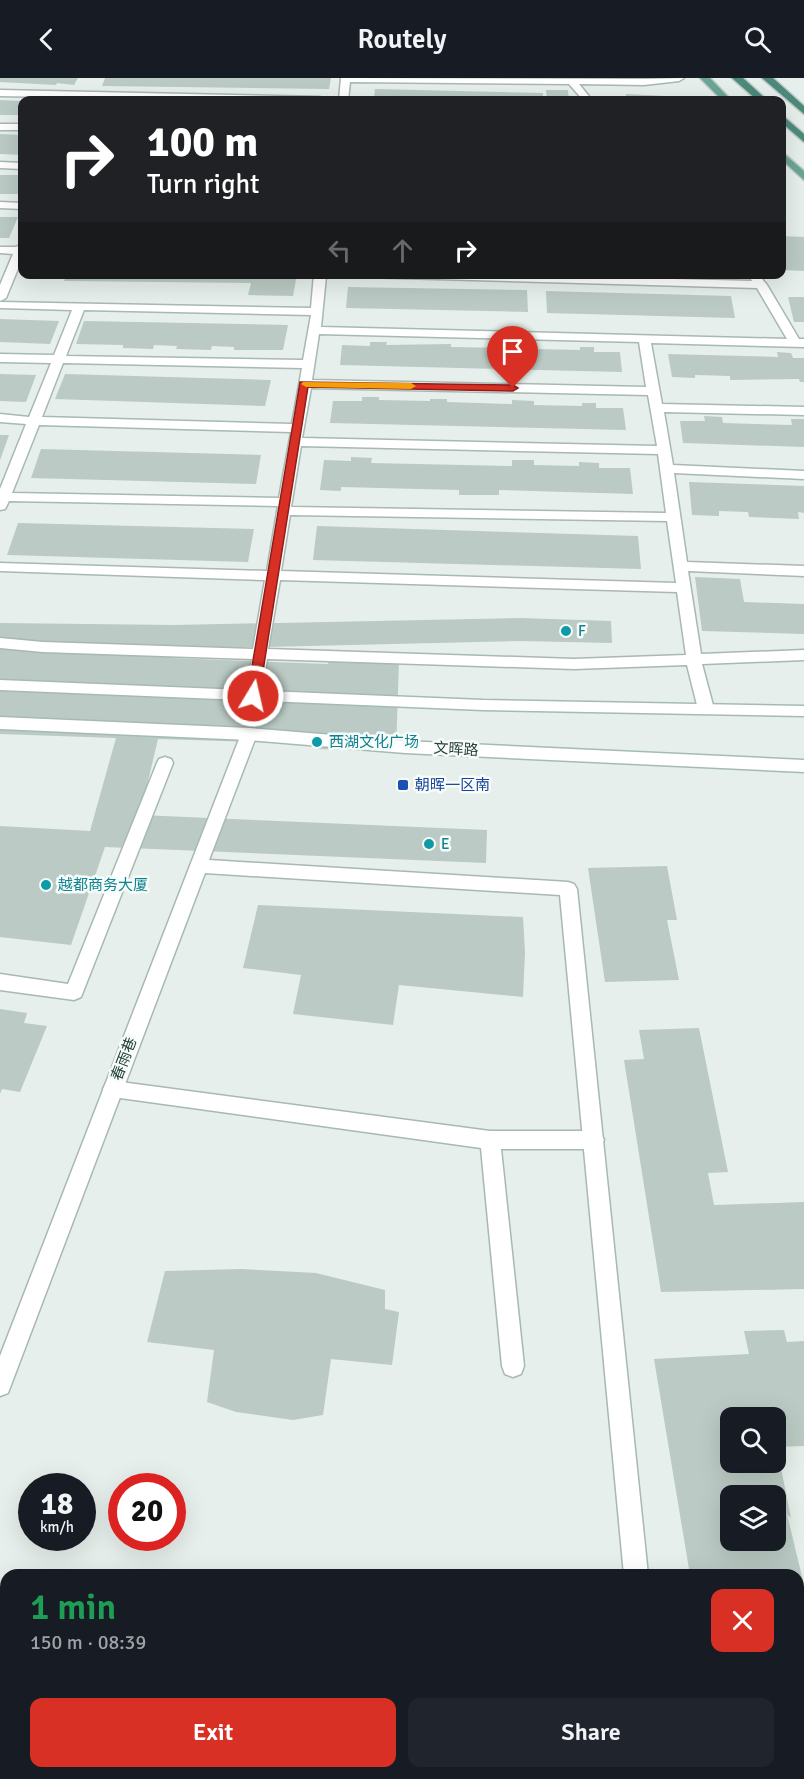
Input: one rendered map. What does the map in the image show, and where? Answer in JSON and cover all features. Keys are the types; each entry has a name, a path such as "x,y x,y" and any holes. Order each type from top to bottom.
{"highway":[{"path":"737,78 757,96"},
{"path":"767,78 804,111"},
{"path":"786,122 804,139"}],"main road":[{"path":"344,96 346,78 644,82 679,78"},
{"path":"705,78 723,96"},
{"path":"571,81 584,96"},
{"path":"0,93 165,96"},
{"path":"0,127 18,127"},
{"path":"786,159 804,177"},
{"path":"0,165 18,166"},
{"path":"0,206 18,206"},
{"path":"0,250 18,249"},
{"path":"0,297 18,258"},
{"path":"253,696 317,312 320,279"},
{"path":"526,279 761,285"},
{"path":"756,279 800,343"},
{"path":"0,305 317,312"},
{"path":"79,308 3,493 284,507 673,517"},
{"path":"313,330 800,343"},
{"path":"644,339 664,450 694,660 706,709"},
{"path":"0,358 308,364"},
{"path":"304,384 653,391"},
{"path":"656,408 804,411"},
{"path":"0,418 34,421 297,428"},
{"path":"295,442 664,450"},
{"path":"666,469 804,475"},
{"path":"680,566 804,571"},
{"path":"0,567 683,588"},
{"path":"0,643 42,647 573,664 804,655"},
{"path":"0,685 253,696 804,711"},
{"name":"文晖路","path":"0,723 249,734 405,747 804,766"},
{"name":"春雨巷","path":"0,1386 249,734"},
{"path":"0,982 74,992 165,763"},
{"path":"198,866 568,889 635,1569"},
{"path":"113,1089 490,1140 594,1140"},
{"path":"490,1140 513,1366"}],"building":[{"path":"0,78 78,78 74,85 57,83 56,85 0,82"},
{"path":"105,78 331,78 329,89 102,86"},
{"path":"375,89 543,93 543,96 374,96"},
{"path":"546,90 568,90 569,96 547,96"},
{"path":"626,94 666,96 626,96"},
{"path":"0,100 18,101 18,115 0,115"},
{"path":"0,134 18,135 18,155 0,154"},
{"path":"0,175 18,175 18,194 0,194"},
{"path":"0,217 18,217 9,238 0,238"},
{"path":"786,236 804,237 804,271 786,270"},
{"path":"65,279 296,279 293,296 248,295 251,283 64,281"},
{"path":"348,287 527,290 528,312 346,308"},
{"path":"546,291 731,296 735,318 547,313"},
{"path":"788,297 804,297 804,322 794,322"},
{"path":"0,319 59,321 50,344 0,342"},
{"path":"84,321 288,325 283,350 234,350 234,347 212,346 211,350 176,349 177,346 154,345 153,349 123,348 123,345 76,344"},
{"path":"370,342 387,342 386,345 451,344 451,347 514,348 514,345 534,346 535,349 580,350 580,347 594,347 594,352 620,352 622,372 340,365 342,345 370,346"},
{"path":"777,352 791,353 793,358 804,358 804,382 800,382 799,379 730,380 730,376 672,377 668,354 778,357"},
{"path":"0,374 36,375 26,402 0,401"},
{"path":"65,374 271,380 265,406 55,399"},
{"path":"362,397 379,397 379,400 447,399 447,402 512,404 512,400 534,401 534,405 582,406 582,403 596,403 596,408 623,408 626,430 330,423 333,401 362,401"},
{"path":"704,416 722,417 723,423 792,425 791,419 804,419 804,447 683,443 680,421 705,421"},
{"path":"0,435 9,435 0,460"},
{"path":"41,449 261,455 256,484 31,478"},
{"path":"351,457 372,458 371,463 512,466 512,460 534,460 534,465 579,466 579,462 599,463 599,468 630,468 633,494 499,490 499,495 459,495 459,490 341,487 341,491 320,490 324,460 351,461"},
{"path":"689,482 804,486 804,513 798,512 799,519 749,517 748,512 719,511 719,516 692,515"},
{"path":"18,523 254,529 248,562 7,555"},
{"path":"317,526 638,536 641,569 313,560"},
{"path":"695,577 740,579 744,602 804,604 804,634 702,631"},
{"name":"西湖文化广场","path":"521,618 611,621 612,643 521,641 175,649 173,658 328,664 330,658 399,660 396,752 317,749 316,744 158,739 140,815 487,830 486,863 105,847 71,945 0,937 0,826 90,831 116,738 0,734 0,623 175,625"},
{"path":"667,866 677,920 667,920 679,980 605,982 588,868"},
{"path":"258,905 523,917 525,952 523,997 399,985 393,1025 293,1014 301,975 243,968"},
{"path":"0,1009 27,1013 24,1023 47,1026 20,1092 2,1089 0,1094"},
{"path":"699,1028 728,1172 708,1173 714,1205 804,1202 804,1289 661,1292 624,1060 644,1059 639,1030"},
{"path":"241,1269 316,1273 385,1290 385,1309 399,1312 392,1365 331,1359 323,1415 293,1420 236,1412 207,1402 214,1350 147,1342 165,1271"},
{"path":"784,1330 787,1342 804,1341 804,1446 786,1447 786,1407 720,1407 720,1473 782,1473 784,1485 720,1485 720,1551 786,1551 786,1493 791,1518 787,1514 800,1569 689,1569 654,1359 749,1354 744,1331"}],"slow traffic":[{"path":"306,384 411,386"}],"place":[{"name":"F","path":"566,631"},
{"name":"西湖文化广场","path":"317,742"},
{"name":"朝晖一区南","path":"403,785"},
{"name":"E","path":"429,844"},
{"name":"越都商务大厦","path":"46,885"}],"route":[{"path":"253,696 304,384 513,388"}]}
